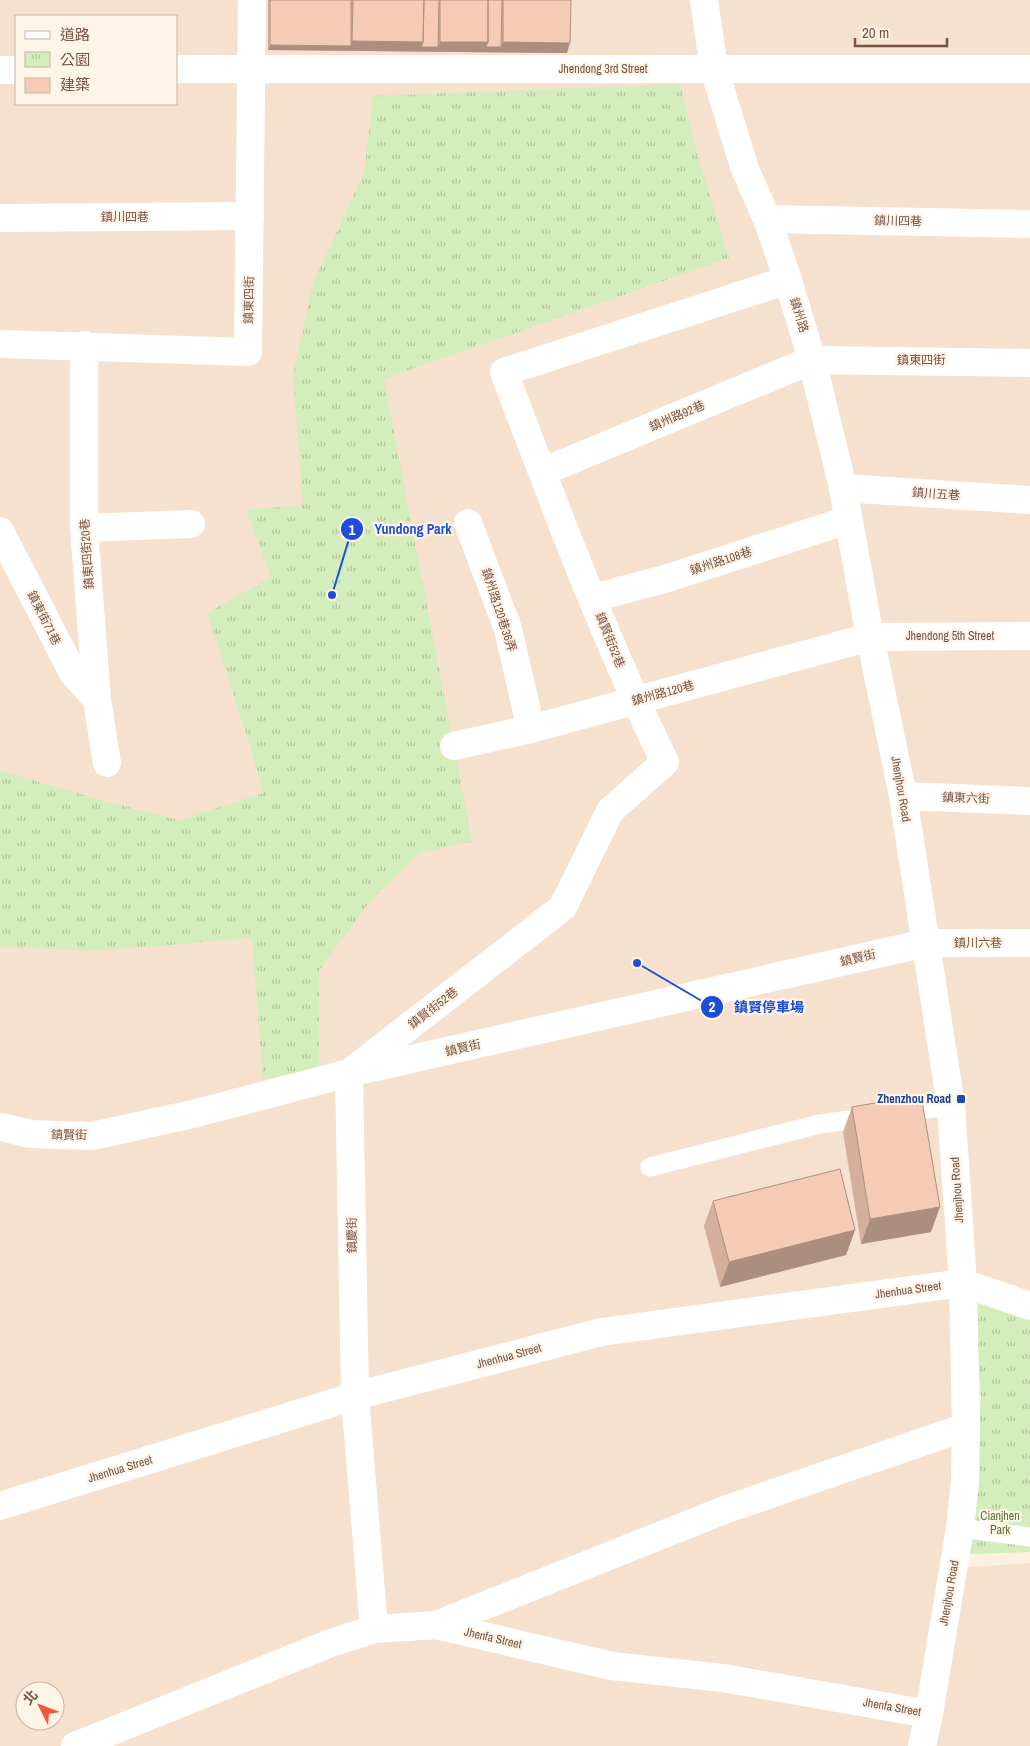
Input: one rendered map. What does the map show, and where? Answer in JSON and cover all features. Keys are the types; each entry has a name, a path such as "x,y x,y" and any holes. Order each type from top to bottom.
{"street":[{"name":"鎮東四街","path":"0,344 84,345 248,352 252,0"},
{"name":"鎮州路","path":"704,0 714,69 745,169 767,219 788,280 812,360 843,488 870,637"},
{"name":"Jhendong 3rd Street","path":"178,70 1030,69"},
{"path":"0,70 15,70"},
{"name":"鎮川四巷","path":"0,218 250,216"},
{"name":"鎮川四巷","path":"767,219 1030,224"},
{"name":"鎮賢街52巷","path":"349,1073 563,907 610,811 665,762 635,701 542,472 504,372 788,280"},
{"name":"鎮東四街20巷","path":"84,345 84,528 97,700 107,763"},
{"name":"鎮東四街","path":"812,360 1030,363"},
{"name":"鎮州路92巷","path":"542,472 812,360"},
{"name":"鎮川五巷","path":"843,488 1030,500"},
{"name":"鎮州路108巷","path":"593,598 668,578 848,520"},
{"name":"鎮州路120巷36弄","path":"468,523 508,629 531,729"},
{"path":"84,528 191,524"},
{"name":"鎮東街71巷","path":"0,531 72,673 97,700"},
{"name":"Jhendong 5th Street","path":"870,637 1030,636"},
{"name":"鎮州路120巷","path":"454,746 531,729 870,637"},
{"name":"Jhenjhou Road","path":"870,637 903,796 951,1106 963,1283 966,1427 965,1482 960,1528 922,1746"},
{"name":"鎮東六街","path":"903,796 1030,801"},
{"name":"鎮賢街","path":"0,1127 31,1134 92,1136 193,1114 349,1073 926,943"},
{"name":"鎮川六巷","path":"926,943 1030,943"},
{"name":"鎮慶街","path":"349,1073 355,1396 374,1630"},
{"name":"Jhenhua Street","path":"0,1506 355,1396 601,1332 963,1283 1030,1306"},
{"path":"436,1625 727,1509 966,1427"},
{"name":"Jhenfa Street","path":"75,1746 328,1644 374,1630 436,1625 612,1666 723,1678 929,1714"}],"lane":[{"path":"650,1167 820,1124 951,1106"},
{"path":"960,1528 1030,1537"}],"shaded area":[{"path":"0,0 1030,0 1030,1305 960,1275 955,1568 1030,1563 1030,1746 0,1746"}],"green space":[{"path":"680,84 698,155 729,258 384,379 472,842 419,853 371,900 319,971 319,1068 263,1080 252,938 98,951 0,947 0,771 108,802 180,820 263,793 252,752 207,613 271,577 246,510 303,505 293,376 313,283 364,173 373,96"},
{"name":"Cianjhen Park","path":"970,1282 1030,1310 1030,1552 968,1554 981,1397"}],"building":[{"path":"270,0 351,0 351,46 270,45"},
{"path":"353,0 424,0 423,42 352,41"},
{"path":"424,0 439,0 438,47 421,47 423,42"},
{"path":"440,0 488,0 488,42 440,42"},
{"path":"488,0 502,0 501,47 486,47 488,42"},
{"path":"503,0 571,0 570,43 503,42"},
{"path":"921,1095 940,1207 870,1219 852,1107"},
{"path":"840,1169 855,1230 729,1262 713,1201"}],"place":[{"name":"Yundong Park","path":"332,595"},
{"name":"鎮賢停車場","path":"637,963"},
{"name":"Zhenzhou Road","path":"961,1099"}]}
